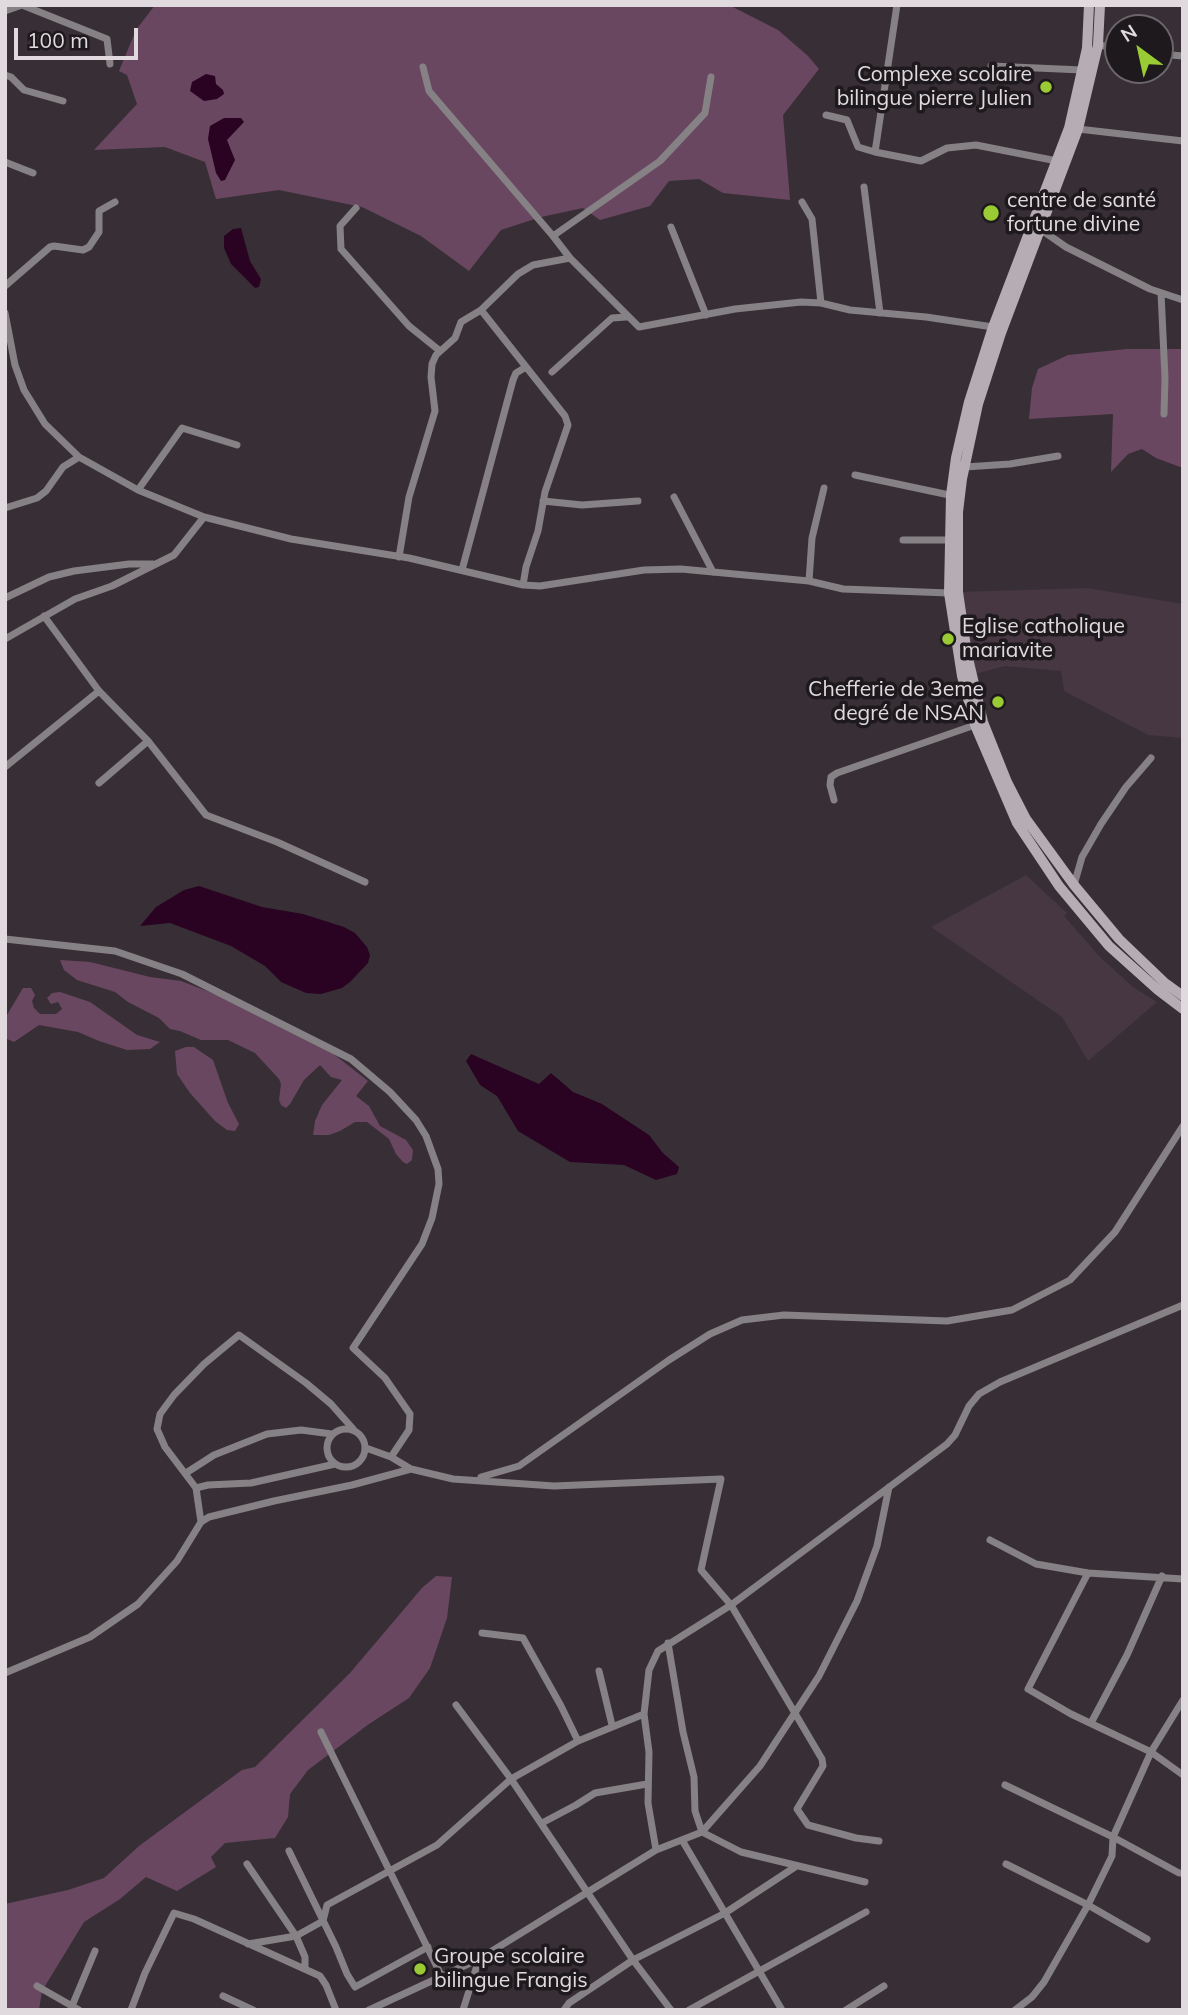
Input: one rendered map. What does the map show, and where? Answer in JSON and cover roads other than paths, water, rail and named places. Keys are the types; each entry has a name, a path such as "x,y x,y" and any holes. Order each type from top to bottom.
{"main road":[{"path":"1089,5 1087,48 1069,128 993,327 969,402 956,458 955,496 948,540 949,593 954,635 975,725 1017,823 1059,886 1109,946 1183,1009"},
{"path":"1100,5 1098,45 1078,129 1001,333 978,404 965,467 955,496 958,512 958,592 965,645 983,722 1007,782 1026,819 1074,886 1119,939 1180,991"}],"street":[{"path":"5,11 22,5 107,39 110,64"},
{"path":"875,152 897,5"},
{"path":"1098,45 1104,46"},
{"path":"991,66 1082,70"},
{"path":"423,67 429,91 570,258 626,317 639,327 782,303 821,303 850,310 993,327"},
{"path":"5,75 11,76 24,90 63,101"},
{"path":"553,236 660,162 705,113 711,78"},
{"path":"826,115 847,120 858,147 875,152 921,161 947,148 976,145 1057,162"},
{"path":"1078,129 1183,141"},
{"path":"5,162 33,173"},
{"path":"864,187 880,313"},
{"path":"5,286 50,247 83,250 89,247 99,232 99,211 115,202"},
{"path":"802,202 812,219 821,303"},
{"path":"356,208 340,226 341,249 409,326 440,351"},
{"path":"671,227 706,315"},
{"path":"1040,229 1066,247 1161,293 1183,300"},
{"path":"399,557 412,486 435,411 432,364 440,351 455,338 461,322 481,310 519,274 533,265 570,258"},
{"path":"1161,293 1164,414"},
{"path":"481,310 565,416 568,425 551,471 523,585"},
{"path":"5,313 7,339 15,365 32,405 45,424 79,457 138,490 204,517 291,540 399,557 523,585 540,586 644,570 681,569 809,581 842,589 949,593"},
{"path":"552,372 612,318 626,317"},
{"path":"462,570 513,380 516,373 526,367"},
{"path":"138,490 182,428 237,445"},
{"path":"965,467 1010,464 1058,456"},
{"path":"5,508 37,498 46,491 63,467 79,457"},
{"path":"855,475 955,496"},
{"path":"809,581 812,538 824,488"},
{"path":"674,497 713,572"},
{"path":"543,501 589,505 638,501"},
{"path":"5,639 75,598 112,586 158,564 179,549 204,517"},
{"path":"903,540 948,540"},
{"path":"5,598 49,577 74,571 129,564 158,564"},
{"path":"44,616 99,691 148,741 206,815 277,842 365,882"},
{"path":"5,767 99,691"},
{"path":"834,800 830,785 831,778 837,773 975,725"},
{"path":"99,783 148,741"},
{"path":"1074,886 1082,858 1101,824 1126,787 1151,758"},
{"path":"5,939 115,951 182,974 351,1059 390,1092 416,1120 426,1136 438,1169 439,1184 432,1218 422,1244 353,1348 385,1378 410,1414 409,1430 391,1457"},
{"path":"473,1479 519,1466 669,1360 710,1334 742,1320 786,1315 947,1321 1012,1310 1070,1280 1115,1232 1183,1126"},
{"path":"656,1850 647,1784 649,1752 644,1714 649,1670 658,1651 731,1605 947,1444 979,1394 1000,1382 1183,1305"},
{"path":"196,1488 251,1483 335,1464 349,1467 365,1455 364,1440 331,1404 239,1335 204,1364 160,1414 157,1429 165,1447 196,1488 201,1522"},
{"path":"335,1464 329,1458 328,1441 332,1434 342,1429 354,1430"},
{"path":"186,1473 214,1455 267,1434 301,1430 332,1434"},
{"path":"366,1448 391,1457 411,1469 453,1479 554,1486 720,1479 701,1570 731,1605 822,1759 823,1766 797,1809 808,1825 856,1838 879,1841"},
{"path":"5,1673 90,1637 138,1604 177,1561 201,1522 222,1514 411,1469"},
{"path":"369,2010 479,1959 656,1850 702,1832 760,1766 820,1676 857,1601 877,1546 889,1487"},
{"path":"990,1540 1036,1564 1088,1573 1183,1579"},
{"path":"1088,1573 1028,1689 1151,1752 1183,1774"},
{"path":"1091,1723 1127,1655 1162,1576"},
{"path":"482,1633 523,1638 578,1741"},
{"path":"668,1643 683,1732 694,1777 695,1811 702,1832 741,1852 865,1882"},
{"path":"599,1671 612,1725"},
{"path":"1015,2010 1032,1997 1044,1982 1088,1905 1112,1856 1112,1837 1151,1752 1183,1700"},
{"path":"456,1704 542,1822 633,1960 671,2010"},
{"path":"248,1944 296,1936 323,1921 327,1905 438,1845 511,1779 578,1741 644,1714"},
{"path":"321,1732 442,1977"},
{"path":"542,1822 595,1793 647,1784"},
{"path":"1005,1785 1183,1873"},
{"path":"682,1840 782,2010"},
{"path":"289,1851 346,1975 355,1987 428,1947"},
{"path":"247,1864 296,1936 305,1957 305,1969"},
{"path":"1006,1864 1088,1905 1147,1939"},
{"path":"564,2010 569,2003 633,1960 725,1913 795,1866"},
{"path":"690,2010 866,1912"},
{"path":"131,2010 145,1973 174,1913 194,1919 320,1976 336,2010"},
{"path":"37,1986 75,2008 95,1951"},
{"path":"463,2010 479,1959"},
{"path":"846,2010 884,1986"},
{"path":"222,1996 253,2010"}],"place":[{"name":"Complexe scolaire bilingue pierre Julien","path":"1046,87"},
{"name":"centre de santé fortune divine","path":"991,213"},
{"name":"Eglise catholique mariavite","path":"948,639"},
{"name":"Chefferie de 3eme degré de NSAN","path":"998,702"},
{"name":"Groupe scolaire bilingue Frangis","path":"420,1969"}]}
